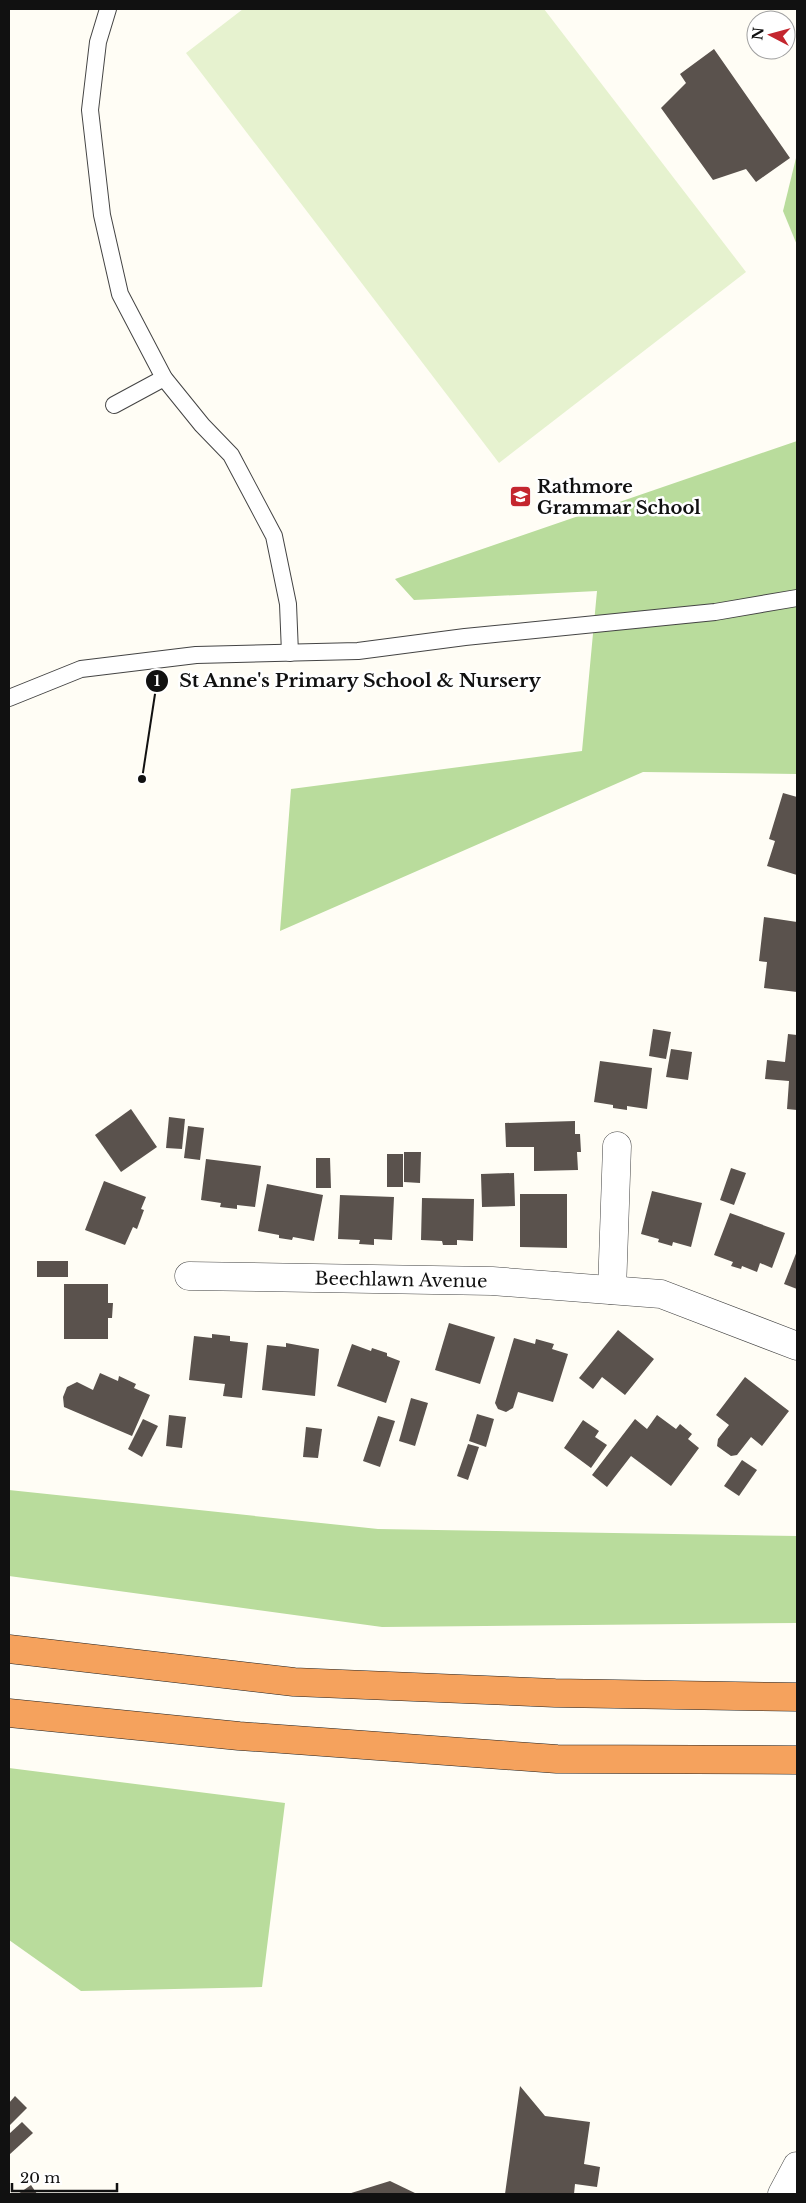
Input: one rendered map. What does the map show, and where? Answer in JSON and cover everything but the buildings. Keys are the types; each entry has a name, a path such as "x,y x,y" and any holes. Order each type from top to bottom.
{"highway":[{"path":"9,1649 294,1682 555,1693 797,1698"},
{"path":"9,1713 239,1736 557,1759 797,1760"}],"street":[{"path":"612,1290 617,1146"},
{"name":"Beechlawn Avenue","path":"189,1276 492,1281 661,1294 797,1346"},
{"path":"782,2194 797,2166"}],"lane":[{"path":"108,9 98,42 90,110 102,215 120,294 164,378 202,425 230,455 274,536 288,604 290,653"},
{"path":"114,405 164,378"},
{"path":"9,698 81,670 196,655 358,651 715,612 797,598"}],"green space":[{"path":"243,9 544,9 746,272 499,463 186,53"},
{"path":"797,154 797,245 783,211"},
{"path":"797,441 797,774 643,772 280,931 291,789 582,751 597,591 414,600 395,579"},
{"path":"9,1490 378,1529 797,1536 797,1623 382,1627 9,1576"},
{"path":"9,1768 285,1803 262,1987 81,1991 9,1940"}],"place":[{"name":"Rathmore Grammar School","path":"521,497"},
{"name":"St Anne's Primary School & Nursery","path":"142,779"}]}
